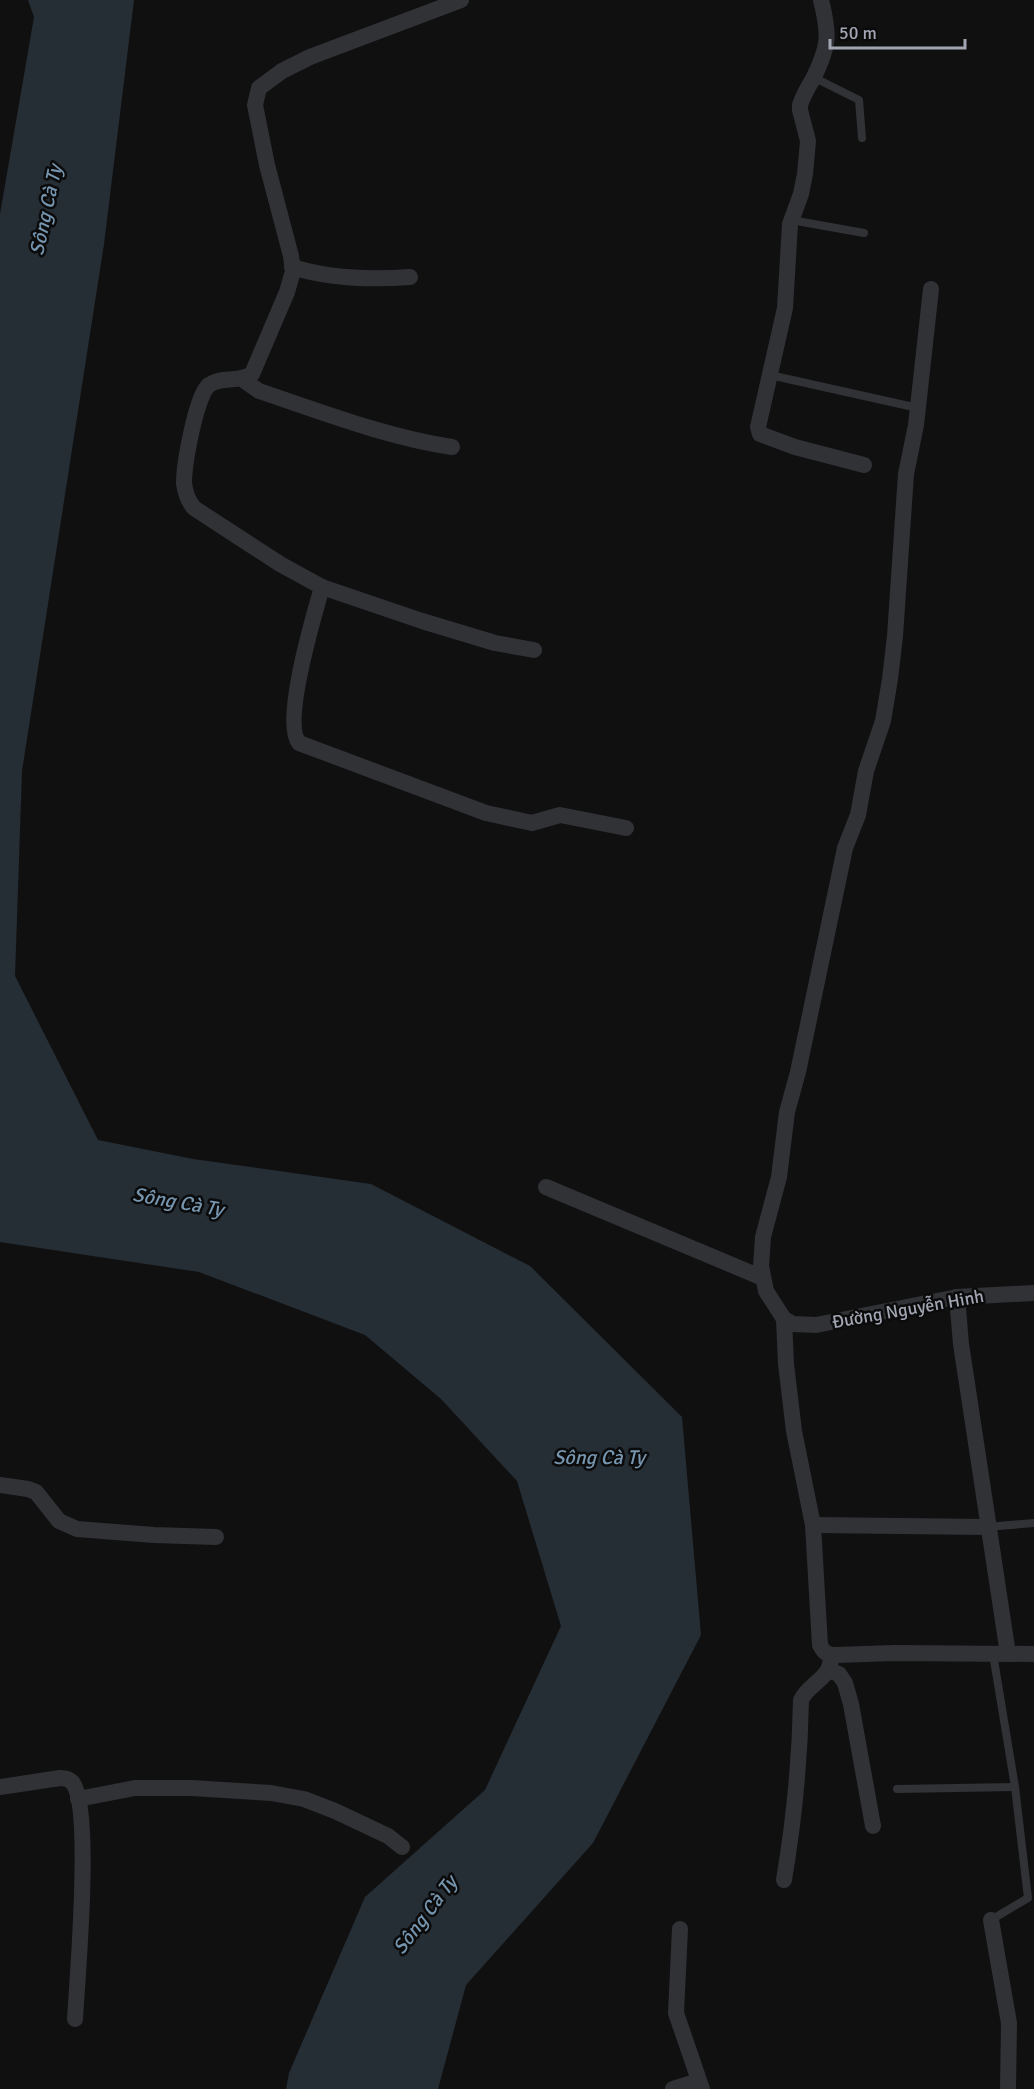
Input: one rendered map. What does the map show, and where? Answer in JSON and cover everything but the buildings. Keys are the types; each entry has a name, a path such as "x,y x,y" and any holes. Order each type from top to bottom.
{"street":[{"path":"461,0 310,57 282,71 259,88 255,105 292,267 287,292 252,374 242,380 218,381 205,388 196,410 184,484 189,502 194,508 280,564 322,587 495,643 534,650"},
{"path":"821,0 826,19 825,55 800,105 808,141 807,160 801,194 791,220 785,308 758,427 760,434 795,447 864,465"},
{"path":"292,267 331,277 388,279 410,277"},
{"path":"873,1826 851,1704 845,1683 820,1645 813,1526 794,1431 786,1364 784,1318 766,1291 760,1266 763,1237 778,1177 788,1106 798,1072 845,848 858,815 866,771 883,722 888,694 896,636 906,474 918,408 931,289"},
{"path":"242,380 259,391 391,435 415,442 452,447"},
{"path":"322,587 308,636 298,686 294,732 299,743 486,813 532,823 560,815 626,828"},
{"path":"546,1187 763,1278"},
{"name":"Đường Nguyễn Hinh","path":"784,1318 793,1324 816,1325 957,1297 1034,1293"},
{"path":"957,1297 1001,1654"},
{"path":"0,1485 36,1492 59,1521 77,1529 216,1537"},
{"path":"813,1526 987,1527"},
{"path":"830,1662 1034,1654"},
{"path":"784,1880 800,1763 801,1700 805,1692 821,1678 830,1662"},
{"path":"0,1787 60,1778 72,1782 78,1799 82,1827 83,1884 75,2019"},
{"path":"78,1799 135,1788 190,1788 271,1793 304,1799 335,1811 388,1836 402,1847"},
{"path":"991,1920 1009,2023 1008,2089"},
{"path":"673,2089 700,2085 676,2013 680,1929"}],"lane":[{"path":"813,77 859,100 862,138"},
{"path":"791,220 864,233"},
{"path":"770,375 918,408"},
{"path":"987,1527 1034,1523"},
{"path":"991,1920 1028,1898 1001,1654"},
{"path":"897,1789 1015,1787"}],"water":[{"name":"Sông Cà Ty","path":"28,0 134,0 104,244 22,771 15,976 98,1140 193,1159 371,1184 530,1266 682,1417 701,1635 593,1843 466,1985 438,2089 286,2089 289,2073 365,1897 485,1790 561,1626 517,1481 441,1399 365,1335 199,1272 0,1242 0,214 34,17"}]}
